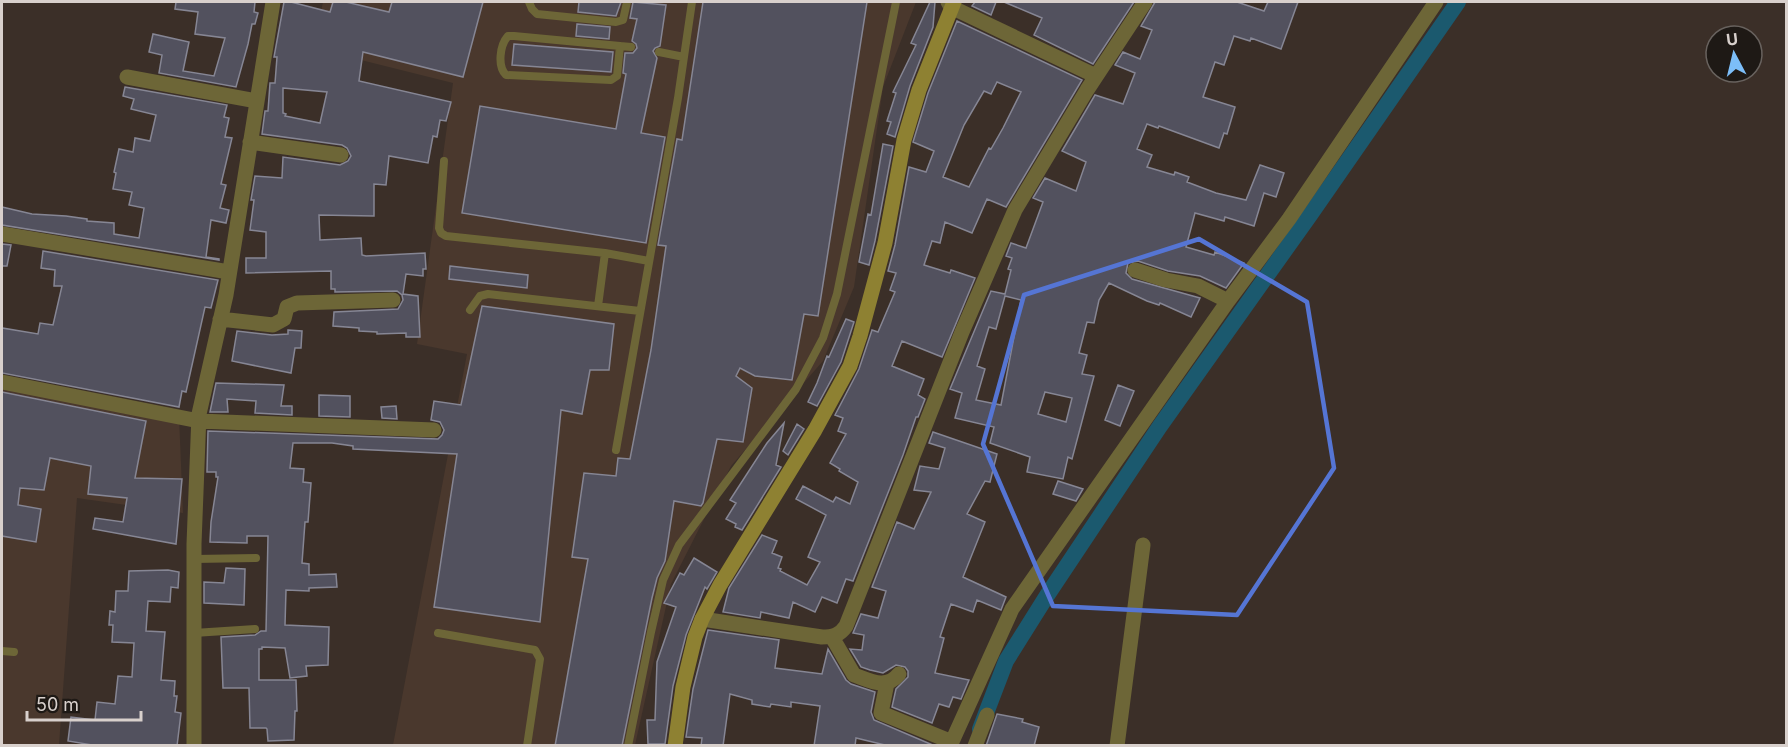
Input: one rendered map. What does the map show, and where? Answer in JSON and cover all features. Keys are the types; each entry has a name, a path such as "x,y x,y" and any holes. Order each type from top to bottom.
{"street":[{"path":"194,746 194,559 199,421 229,272 273,2"},
{"path":"702,619 822,637 832,637 842,632 962,332 1015,210 1096,76 1145,2"},
{"path":"832,637 854,675 879,683 893,679 881,713 951,744 1012,609 1288,219 1436,2"},
{"path":"675,746 683,687 695,637 702,619 720,585 815,430 850,366 885,243 904,140 951,3 1096,76"},
{"path":"127,77 256,101"},
{"path":"250,142 340,155"},
{"path":"2,234 229,272"},
{"path":"1135,270 1198,286 1228,301"},
{"path":"220,319 273,325 284,319 287,308 297,303 393,300"},
{"path":"2,382 199,421 434,430"},
{"path":"1117,746 1143,545"},
{"path":"975,746 987,715"}],"lane":[{"path":"529,2 537,14 616,22 624,20 627,2"},
{"path":"616,450 692,2"},
{"path":"628,746 651,632 669,563 679,545 796,388 823,338 837,294 896,2"},
{"path":"620,46 617,76 611,80 506,75 500,64 504,41 508,36 620,46 631,47"},
{"path":"659,52 684,57"},
{"path":"444,161 439,228 446,236 605,253 649,261"},
{"path":"598,306 605,253"},
{"path":"470,309 480,296 488,294 640,310"},
{"path":"194,559 256,558"},
{"path":"194,633 255,629"},
{"path":"438,633 536,650 540,659 526,746"},
{"path":"2,651 15,652"}],"highlighted area":[{"path":"1199,239 1307,302 1334,468 1237,615 1053,606 983,444 1024,295"}],"shaded area":[{"path":"323,2 916,2 883,87 854,287 823,361 731,466 671,584 635,745 393,745 467,354 417,344 453,83 313,48"},
{"path":"2,378 179,416 183,513 77,498 59,745 2,746"}],"building":[{"path":"176,2 255,2 254,12 258,13 255,24 252,24 236,87 159,73 162,55 149,52 153,34 189,42 183,71 214,76 225,38 195,34 198,12 175,9"},
{"path":"284,2 330,12 333,2 346,2 389,12 392,2 483,2 463,77 363,52 359,81 451,102 446,121 440,120 437,137 433,136 428,163 389,156 386,185 374,184 374,216 319,215 320,240 361,238 362,255 366,256 425,253 426,269 423,269 423,276 406,274 403,294 418,296 420,337 406,337 406,333 377,334 377,332 359,331 359,328 333,326 334,312 398,309 403,300 402,295 397,291 335,292 335,289 331,289 331,271 246,273 246,258 266,258 266,232 250,230 255,176 282,178 283,157 340,165 348,161 351,156 347,148 342,145 262,134 265,111 268,111 270,83 275,83 277,57 274,57","holes":["283,88 327,92 320,123 285,116 286,114 283,113"]},
{"path":"579,2 621,2 616,16 578,12"},
{"path":"633,2 666,5 660,46 653,51 657,58 641,133 665,137 646,243 462,213 480,106 616,129 626,74 623,73 625,53 633,53 637,48 632,41 637,19 630,18"},
{"path":"703,2 867,2 818,316 804,314 792,380 755,376 740,368 736,376 752,388 743,442 717,439 701,506 674,501 665,561 657,578 652,598 622,746 555,746 588,559 572,557 584,473 616,476 618,458 630,459 651,350 666,246 658,245 677,139 682,140"},
{"path":"930,2 935,2 933,27 910,86 895,137 887,134 891,122 887,121 896,93 893,92 916,45 911,43"},
{"path":"975,2 996,2 991,15 972,6"},
{"path":"1004,2 1134,2 1093,64 1034,35 1042,18"},
{"path":"1155,2 1237,2 1264,11 1268,2 1298,2 1281,49 1251,38 1250,41 1234,36 1224,65 1215,62 1203,97 1235,107 1227,134 1224,133 1219,148 1159,126 1158,128 1147,124 1137,149 1152,155 1147,167 1174,175 1175,172 1189,177 1187,182 1216,193 1246,200 1260,165 1284,173 1276,197 1264,193 1254,226 1225,217 1224,221 1195,213 1186,247 1214,255 1215,252 1244,263 1226,288 1200,276 1168,271 1138,261 1128,263 1126,273 1132,279 1200,298 1191,317 1160,303 1159,305 1147,301 1109,283 1099,300 1094,323 1087,322 1079,353 1087,355 1082,374 1094,376 1072,459 1068,457 1063,479 1027,472 1030,457 990,443 994,427 955,418 962,393 950,389 991,291 1005,294 1011,270 1008,269 1012,258 1006,256 1011,243 1026,248 1043,202 1033,198 1045,178 1076,191 1086,162 1062,151 1095,95 1123,104 1135,73 1115,65 1123,52 1140,59 1152,30 1141,26","holes":["1005,296 1021,300 1001,405 976,400 985,369 977,366 989,327 996,329","1045,392 1072,398 1066,422 1038,414"]},
{"path":"957,21 1082,80 1006,207 987,199 972,233 945,222 940,243 932,241 924,265 950,273 951,270 975,278 942,357 902,341 892,366 924,379 918,395 925,399 853,581 846,579 837,603 822,597 815,612 793,602 789,618 761,612 760,618 723,612 729,588 762,535 777,541 772,553 782,557 778,568 781,569 780,571 807,585 820,562 808,557 826,515 796,499 803,486 833,502 836,497 850,504 858,482 830,463 846,434 838,431 843,418 835,415 859,369 872,330 878,332 895,292 890,290 896,273 888,271 909,167 926,172 934,151 913,142 928,93","holes":["997,82 1021,92 969,187 943,177 964,125 984,91 991,94"]},
{"path":"577,24 610,27 609,39 576,36"},
{"path":"514,44 613,52 611,72 512,65"},
{"path":"125,87 227,105 224,117 229,118 225,137 232,138 221,184 226,185 220,208 229,210 226,223 211,220 206,257 219,260 2,225 2,207 32,214 114,223 114,234 139,238 144,208 129,205 132,192 113,189 116,173 114,172 119,149 133,152 135,138 150,141 156,115 131,109 134,99 123,96"},
{"path":"883,144 893,146 869,265 859,262 868,214 871,215"},
{"path":"2,244 11,245 7,266 2,266"},
{"path":"43,251 218,280 211,308 205,307 186,392 182,391 179,407 2,373 2,328 38,334 40,323 53,325 62,286 54,286 55,270 41,268"},
{"path":"450,266 528,275 527,288 449,279"},
{"path":"482,306 614,324 609,370 590,370 582,414 561,410 540,622 434,607 457,454 353,449 353,446 332,443 293,443 290,468 304,469 303,482 311,483 302,563 309,564 309,575 336,574 337,587 309,588 309,591 286,590 285,625 329,627 328,665 306,666 307,676 290,678 285,648 262,647 259,649 259,680 296,680 297,711 295,711 294,740 268,741 266,728 250,728 249,688 223,688 221,637 255,635 266,631 268,536 247,536 247,543 210,542 218,477 216,477 216,472 207,472 208,431 438,439 444,430 440,422 431,420 434,401 461,405"},
{"path":"846,319 854,322 841,362 817,406 808,402 827,356 829,357"},
{"path":"288,330 302,331 301,348 295,348 291,373 232,361 237,331 272,335 288,334"},
{"path":"216,383 284,385 281,406 292,406 292,415 255,413 256,401 227,399 228,412 210,412"},
{"path":"1118,385 1134,391 1120,426 1105,420"},
{"path":"2,392 146,421 135,478 182,479 176,544 93,529 95,518 123,522 127,498 88,494 91,466 50,458 44,490 20,488 18,505 41,509 36,542 2,536"},
{"path":"319,395 350,396 350,417 319,416"},
{"path":"396,406 397,419 382,418 381,407"},
{"path":"784,423 776,465 781,467 742,530 735,527 736,524 726,519 736,503 730,500 767,443"},
{"path":"797,424 804,429 788,455 783,451"},
{"path":"933,432 997,454 990,482 985,481 967,514 985,522 963,577 1006,597 1001,610 977,600 973,612 951,604 940,637 944,638 935,673 969,680 961,699 953,697 949,707 939,704 932,723 892,707 896,689 908,677 905,667 896,665 883,673 870,670 861,667 850,649 862,650 864,635 853,633 861,614 878,618 886,591 872,587 897,522 914,529 931,492 914,490 920,466 939,469 945,448 929,443"},
{"path":"1058,481 1083,489 1076,501 1053,494"},
{"path":"694,558 717,572 707,589 705,587 686,635 673,686 665,744 648,744 647,720 655,720 657,662 676,607 664,603 680,573 684,575"},
{"path":"226,568 245,569 244,605 204,603 204,582 224,583"},
{"path":"129,571 179,572 178,588 171,587 170,602 148,601 146,631 165,632 161,680 175,681 174,696 177,696 175,712 181,713 177,746 98,746 68,741 71,717 95,720 97,702 115,704 118,676 132,677 134,643 112,642 113,625 109,625 110,611 115,612 116,591 128,591"},
{"path":"708,630 779,640 775,668 822,674 828,649 846,680 875,692 871,712 874,720 935,746 889,746 856,738 855,746 814,746 820,706 791,702 791,707 771,704 770,707 752,704 752,700 730,694 723,746 701,746 702,738 686,737 693,689"},
{"path":"997,714 1023,719 1022,722 1039,727 1034,746 986,746"}],"waterway":[{"path":"980,729 1006,661 1048,594 1160,426 1458,2"}]}
